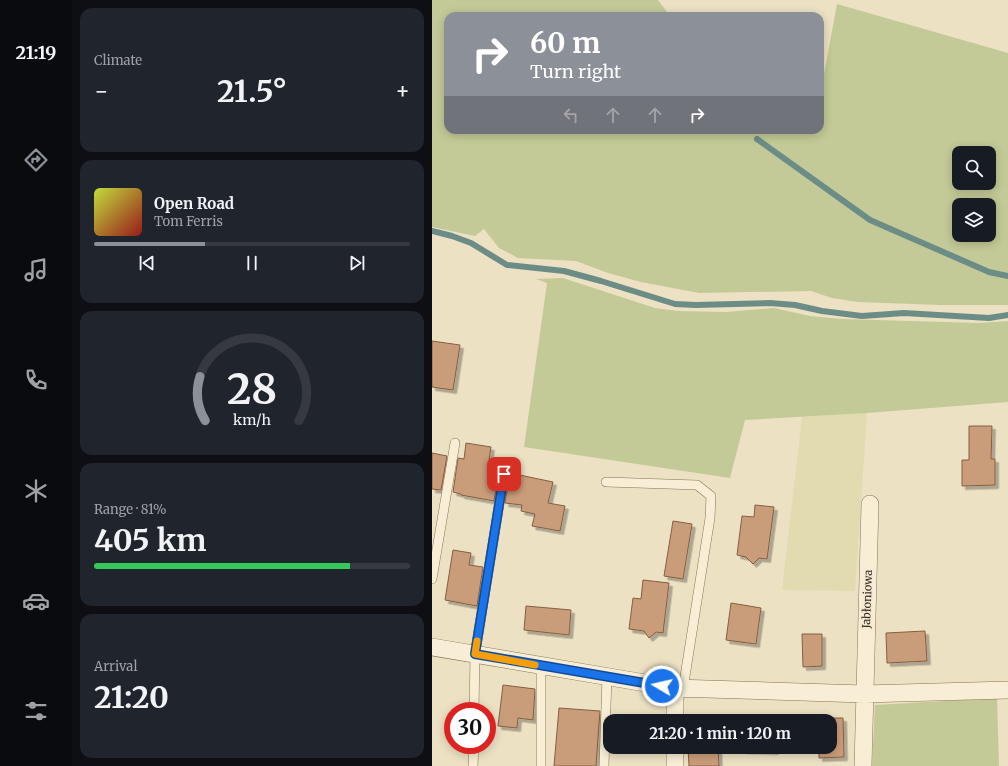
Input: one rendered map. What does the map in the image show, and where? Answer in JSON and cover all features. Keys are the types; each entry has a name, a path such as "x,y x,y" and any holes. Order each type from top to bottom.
{"street":[{"name":"Jabłoniowa","path":"863,766 870,504"},
{"path":"432,647 679,688 864,694 1008,690"},
{"path":"676,714 679,688"},
{"path":"675,754 675,766"}],"lane":[{"path":"432,579 455,443"},
{"path":"474,702 475,654 504,474"},
{"path":"606,482 697,485 711,496 710,518 679,688"},
{"path":"541,666 541,766"},
{"path":"604,766 607,677"},
{"path":"473,766 474,754"}],"shaded area":[{"path":"867,413 855,591 782,590 802,417"}],"green space":[{"path":"432,0 658,0 667,12 444,12 444,134 824,134 824,74 837,4 1008,53 1008,305 940,305 858,302 832,298 811,291 699,293 641,282 608,273 576,261 518,258 499,248 484,229 475,236 432,227"},
{"path":"563,278 655,308 678,311 726,312 774,308 810,316 842,319 980,323 1008,321 1008,402 867,413 745,420 730,478 524,447 547,283 536,279"},
{"path":"997,698 999,766 872,766 875,705"}],"building":[{"path":"432,341 460,345 453,390 432,387"},
{"path":"969,426 992,426 991,459 995,459 995,485 962,486 962,460 969,460"},
{"path":"466,443 491,447 489,460 500,462 494,501 461,495 453,492 458,458 464,459"},
{"path":"432,453 447,456 441,490 432,489"},
{"path":"510,473 553,482 548,503 565,506 560,531 532,526 535,514 521,511 522,505 505,503"},
{"path":"755,505 774,507 767,559 759,558 753,564 746,557 737,555 742,516 754,517"},
{"path":"673,521 692,524 683,579 664,576"},
{"path":"453,550 471,553 469,565 483,567 477,606 445,600"},
{"path":"643,580 669,583 663,633 656,632 649,638 644,631 629,629 633,598 641,599"},
{"path":"731,603 761,608 756,644 726,640"},
{"path":"526,606 571,610 569,635 524,630"},
{"path":"925,631 927,661 887,663 886,633"},
{"path":"802,634 822,634 822,666 803,667"},
{"path":"503,685 535,689 533,720 518,718 517,728 498,726"},
{"path":"559,708 600,711 596,766 554,766"},
{"path":"837,718 843,718 844,757 819,758 819,754 837,754"},
{"path":"688,754 718,754 719,766 689,766"}],"waterway":[{"path":"757,139 870,220 989,272 1008,276"},
{"path":"432,231 471,243 507,265 564,271 675,304 696,305 770,303 795,305 822,311 862,316 904,313 989,318 1008,315"}],"slow traffic":[{"path":"477,641 475,654 535,665"}],"route":[{"path":"504,474 475,654 662,686"}]}
